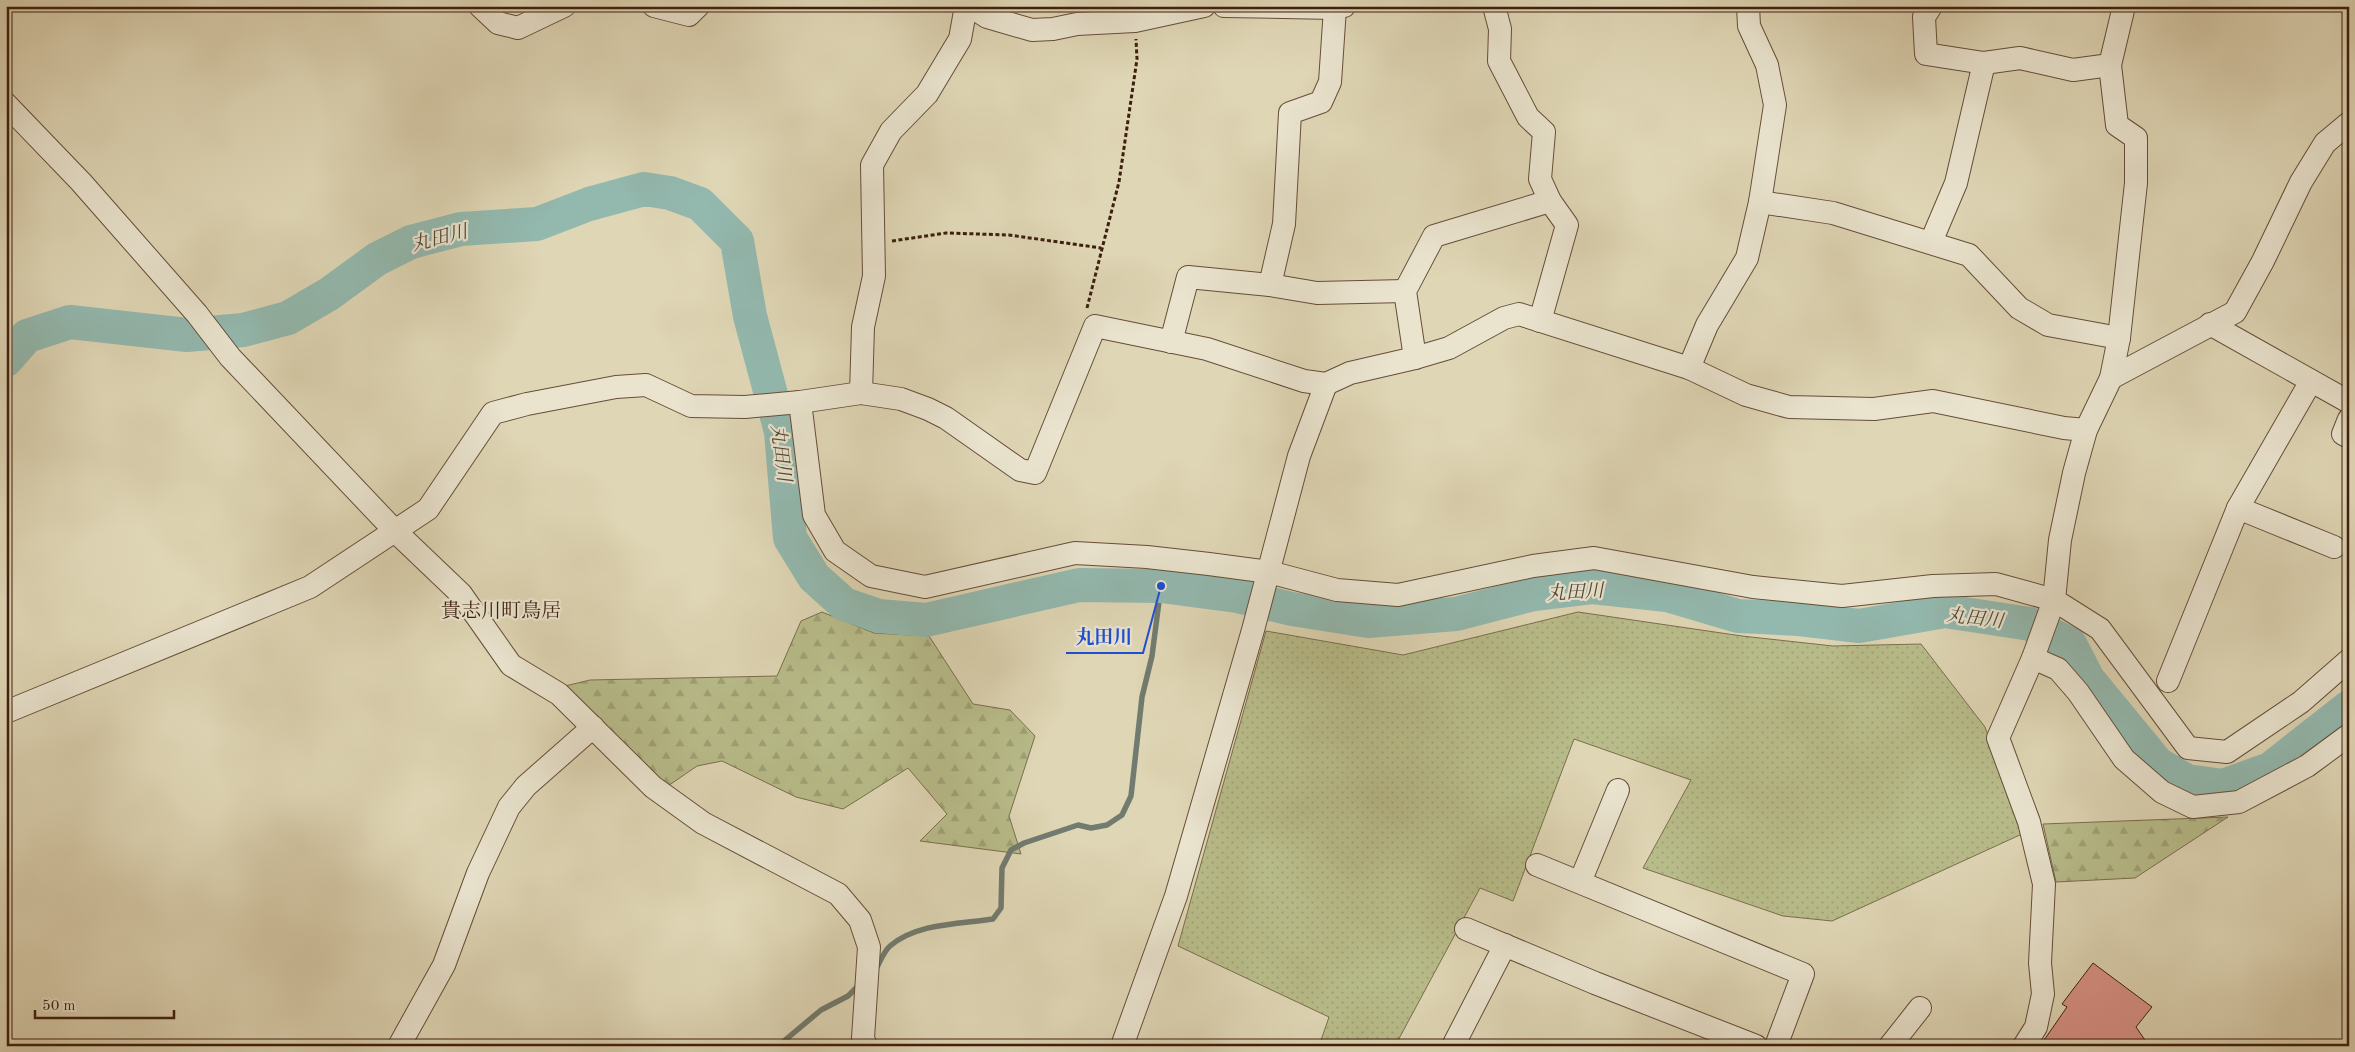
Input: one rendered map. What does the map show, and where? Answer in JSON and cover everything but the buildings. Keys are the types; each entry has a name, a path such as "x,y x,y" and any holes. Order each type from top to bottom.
{"street":[{"path":"480,6 498,23 518,28 564,6"},
{"path":"654,6 689,16 698,6"},
{"path":"861,393 863,327 874,276 872,165 891,131 927,94 960,39 968,6 987,17 1032,30 1053,30 1078,24 1135,21 1204,6"},
{"path":"1224,6 1339,7 1330,82 1321,102 1290,113 1284,224 1270,284"},
{"path":"1494,6 1500,29 1499,61 1528,117 1544,132 1540,179 1550,202 1567,225 1540,320"},
{"path":"1689,368 1708,325 1747,258 1760,202 1775,105 1767,65 1749,26 1748,6"},
{"path":"1931,6 1924,17 1926,54 1984,63 2020,58 2073,70 2110,65"},
{"path":"2024,1046 2036,1027 2043,994 2040,964 2044,884 2029,822 1998,738 2033,658 2054,600 2060,540 2074,473 2086,430 2110,378 2120,338 2136,183 2136,138 2117,125 2110,65 2124,6"},
{"path":"1931,242 1956,183 1984,63"},
{"path":"6,104 81,182 197,314 230,357 395,531 461,594 511,665 559,694 653,787 703,823 838,894 860,920 869,947 863,1038 866,1046"},
{"path":"2110,378 2235,312 2315,159 2325,143 2349,123"},
{"path":"1415,358 1406,291 1434,236 1550,202"},
{"path":"1760,202 1833,213 1969,255 2020,308 2048,325 2120,338"},
{"path":"1171,342 1188,277 1270,284 1317,293 1406,291"},
{"path":"6,712 310,587 428,509 492,413 527,404 616,387 646,385 691,406 745,407 800,402 861,393 900,399 946,418 1020,470 1035,474 1095,326 1207,349 1304,381 1326,384 1350,373 1449,348 1504,318 1519,314 1689,368 1746,395 1789,407 1874,409 1933,401 2064,428 2086,430"},
{"path":"2210,324 2349,402"},
{"path":"2168,681 2238,508 2311,381"},
{"path":"1122,1046 1176,896 1253,630 1299,456 1326,384"},
{"path":"800,402 814,516 835,551 871,576 925,586 1075,552 1147,557 1269,572 1337,590 1398,595 1533,566 1594,558 1753,587 1842,596 1933,586 1996,584 2054,600 2100,629 2188,748 2227,752 2301,702 2349,660"},
{"path":"2349,419 2343,434 2349,437"},
{"path":"2238,508 2334,547"},
{"path":"2033,658 2058,669 2078,692 2124,759 2162,792 2193,807 2239,802 2307,766 2349,735"},
{"path":"399,1046 444,965 478,873 509,807 526,786 593,727"},
{"path":"1580,882 1618,790"},
{"path":"1537,865 1803,974 1776,1046"},
{"path":"1466,929 1756,1046"},
{"path":"1452,1046 1505,945"},
{"path":"1890,1046 1920,1008"}],"path":[{"path":"1095,326 1085,318 1119,182 1136,59 1135,21"},
{"path":"874,243 946,233 1009,235 1101,248"}],"green space":[{"path":"822,612 874,633 929,636 973,704 1010,710 1035,736 1009,816 1021,854 920,841 947,814 908,768 843,809 796,797 722,761 697,766 665,788 561,687 590,680 777,676 801,621"},
{"path":"1578,612 1742,636 1833,646 1921,644 1985,727 2022,834 1832,921 1783,916 1643,868 1691,780 1574,739 1513,901 1480,888 1395,1046 1319,1046 1329,1017 1178,946 1266,631 1403,655"},
{"path":"2228,817 2135,878 2056,882 2043,824"}],"waterway":[{"name":"丸田川","path":"6,360 27,336 70,322 187,335 243,330 288,318 329,294 377,259 411,242 461,229 537,224 589,204 644,189 670,193 700,204 737,241 750,316 781,432 790,538 814,577 844,604 879,616 926,620 1079,585 1161,586 1237,596 1292,609 1368,621 1456,614 1534,594 1592,587 1667,595 1738,616 1799,619 1859,626 1945,611 2030,624 2070,644 2088,679 2158,764 2187,781 2223,786 2270,769 2349,707"},
{"path":"876,969 890,946 901,938 939,926 993,919 1001,908 1002,868 1011,850 1024,843 1078,825 1091,828 1107,825 1122,815 1131,796 1142,697 1152,656 1161,586"},
{"path":"778,1046 821,1010 848,996 860,984"}],"place":[{"name":"丸田川","path":"1161,586"}],"district":[{"name":"貴志川町鳥居","path":"501,610"}]}
